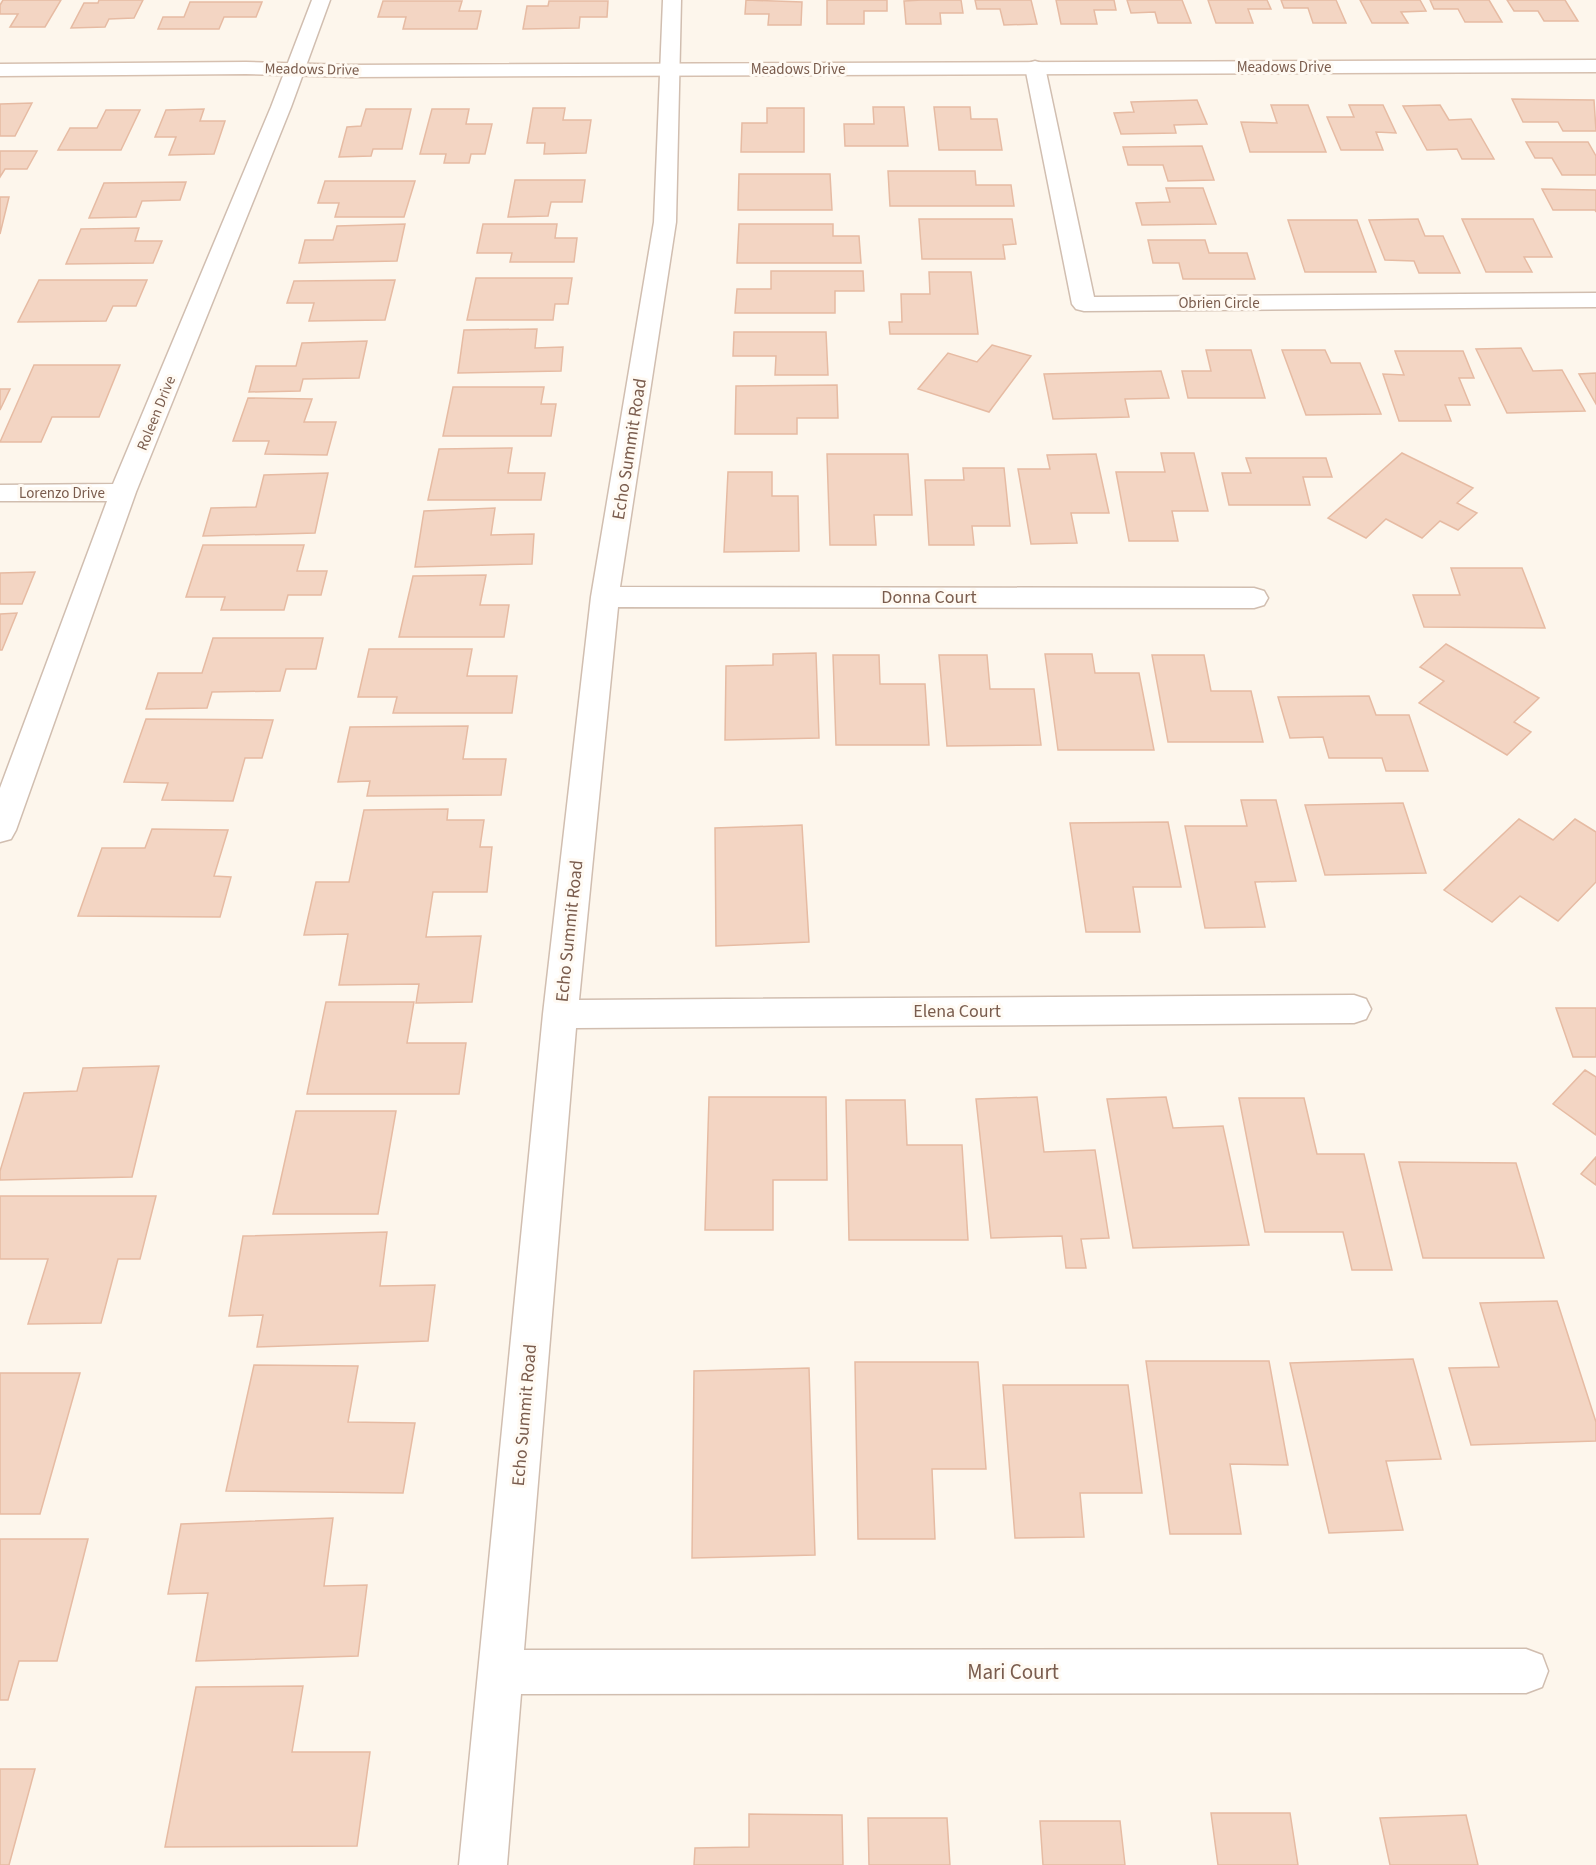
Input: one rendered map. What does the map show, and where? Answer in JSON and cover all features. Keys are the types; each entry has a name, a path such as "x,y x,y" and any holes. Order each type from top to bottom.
{"street":[{"name":"Roleen Drive","path":"0,830 123,492 321,0"},
{"name":"Echo Summit Road","path":"483,1865 560,1014 605,597 665,222 672,0"},
{"name":"Meadows Drive","path":"0,70 1596,66"},
{"name":"Obrien Circle","path":"1035,67 1084,304 1596,300"},
{"name":"Lorenzo Drive","path":"0,493 123,492"},
{"name":"Donna Court","path":"605,597 1254,598"},
{"name":"Elena Court","path":"560,1014 1354,1009"},
{"name":"Mari Court","path":"501,1672 1526,1671"}],"building":[{"path":"3,0 61,0 45,27 10,27 18,14 0,14 0,5"},
{"path":"99,0 143,0 134,18 109,19 105,27 71,28 84,3 98,3"},
{"path":"746,0 802,2 801,25 768,25 769,14 745,14"},
{"path":"827,0 887,0 887,11 864,11 864,24 827,24"},
{"path":"961,0 963,13 940,13 941,24 906,24 904,1"},
{"path":"975,0 1031,0 1037,24 1004,25 1000,9 977,9"},
{"path":"1056,0 1114,0 1116,10 1094,10 1097,24 1061,24"},
{"path":"1127,0 1182,0 1191,23 1158,23 1155,12 1131,13"},
{"path":"1208,0 1267,0 1271,9 1248,9 1253,23 1216,23"},
{"path":"1281,0 1336,0 1346,23 1313,23 1308,8 1284,8"},
{"path":"1360,0 1420,0 1426,11 1401,12 1408,23 1372,23"},
{"path":"1430,0 1489,0 1502,22 1465,22 1458,9 1434,9"},
{"path":"1507,0 1565,0 1578,21 1544,21 1538,11 1514,11"},
{"path":"383,1 462,1 459,11 481,11 477,29 403,29 406,17 378,17"},
{"path":"549,1 608,1 607,17 580,17 579,28 523,29 527,6 548,6"},
{"path":"190,2 262,2 256,17 224,17 219,29 158,29 163,17 184,17"},
{"path":"1512,99 1594,100 1596,131 1563,131 1558,122 1523,122"},
{"path":"1197,100 1207,124 1174,125 1176,133 1121,134 1114,113 1134,112 1131,102"},
{"path":"32,103 15,136 0,136 0,104"},
{"path":"1271,105 1308,105 1326,152 1250,152 1241,122 1277,123"},
{"path":"1349,105 1383,105 1396,133 1376,132 1383,150 1341,150 1327,117 1354,117"},
{"path":"1440,105 1449,120 1471,119 1494,159 1462,159 1457,149 1427,150 1403,106"},
{"path":"873,107 904,107 908,146 845,146 844,124 874,124"},
{"path":"934,107 970,107 971,119 997,119 1002,150 939,150"},
{"path":"533,108 565,108 563,120 591,120 586,153 544,154 545,143 527,143"},
{"path":"767,108 804,108 804,152 741,152 742,123 767,123"},
{"path":"204,109 200,121 225,121 214,154 169,155 176,137 155,137 166,110"},
{"path":"366,109 411,109 402,149 373,149 371,156 339,157 347,127 361,126"},
{"path":"432,109 469,109 466,124 492,124 485,154 471,154 469,163 444,163 446,154 420,154"},
{"path":"106,110 140,110 121,150 58,150 70,128 97,128"},
{"path":"1526,142 1588,142 1596,156 1596,175 1562,175 1552,158 1535,158"},
{"path":"1202,146 1214,180 1168,181 1163,165 1128,165 1123,147"},
{"path":"0,151 37,151 27,169 5,169 0,177"},
{"path":"888,171 975,171 976,185 1011,185 1014,206 890,206"},
{"path":"739,174 830,174 832,210 738,210"},
{"path":"515,180 585,180 582,202 551,202 548,216 508,217"},
{"path":"325,181 415,181 404,217 335,217 339,203 318,203"},
{"path":"186,182 180,200 142,201 136,217 89,218 104,183"},
{"path":"1166,188 1203,188 1216,224 1142,225 1136,203 1170,202"},
{"path":"1542,189 1596,190 1596,212 1595,210 1553,210"},
{"path":"0,197 9,197 0,234"},
{"path":"919,219 1012,219 1016,244 1003,245 1005,259 922,259"},
{"path":"1418,219 1425,236 1443,236 1460,273 1419,273 1414,261 1385,260 1369,220"},
{"path":"1462,219 1533,219 1552,257 1524,257 1532,272 1486,272"},
{"path":"1288,220 1357,220 1376,272 1305,272"},
{"path":"405,224 397,261 299,263 305,240 333,240 337,226"},
{"path":"483,224 557,224 555,238 577,238 574,262 510,262 512,253 477,253"},
{"path":"739,224 833,224 833,236 859,236 861,263 737,263"},
{"path":"139,228 135,241 162,241 153,263 66,264 81,229"},
{"path":"1148,240 1205,240 1209,253 1247,253 1255,279 1183,279 1179,263 1153,263"},
{"path":"771,271 863,271 864,291 835,291 835,313 735,313 737,289 771,289"},
{"path":"929,272 971,272 978,334 890,334 889,322 902,322 901,294 930,294"},
{"path":"476,278 572,278 568,304 555,304 553,320 467,320"},
{"path":"39,280 147,280 136,306 113,306 106,321 18,322"},
{"path":"395,280 385,320 309,321 314,303 287,303 294,281"},
{"path":"537,329 535,348 563,347 561,371 458,373 464,330"},
{"path":"734,332 826,332 828,375 775,375 776,356 733,356"},
{"path":"367,341 359,378 303,379 300,391 249,392 256,366 296,366 302,343"},
{"path":"992,345 1031,356 989,412 918,389 948,353 977,362"},
{"path":"1521,348 1533,371 1562,370 1585,411 1507,413 1476,349"},
{"path":"1206,350 1251,350 1265,398 1188,398 1182,371 1211,371"},
{"path":"1282,350 1325,350 1331,363 1360,363 1381,414 1306,415"},
{"path":"1395,351 1463,351 1474,378 1459,378 1470,405 1445,405 1451,421 1399,421 1383,374 1404,375"},
{"path":"34,365 120,365 99,417 52,417 41,442 0,442"},
{"path":"1161,371 1169,398 1125,399 1129,417 1053,419 1044,374"},
{"path":"1596,373 1596,404 1579,374"},
{"path":"837,385 838,418 797,418 797,434 735,434 736,386"},
{"path":"453,387 544,387 541,404 556,404 551,436 443,436"},
{"path":"0,389 10,389 0,410"},
{"path":"248,398 312,399 304,422 336,422 327,455 265,454 269,441 233,441"},
{"path":"512,448 508,473 545,473 541,500 428,500 439,449"},
{"path":"1161,453 1194,453 1208,511 1172,511 1178,541 1129,541 1116,472 1165,472"},
{"path":"1402,453 1473,488 1457,503 1477,513 1458,530 1440,521 1422,538 1386,519 1366,538 1328,518"},
{"path":"827,454 908,454 912,515 874,515 876,545 830,545"},
{"path":"1096,454 1109,513 1071,513 1077,543 1031,544 1018,469 1050,469 1047,455"},
{"path":"1246,458 1326,458 1332,477 1303,477 1310,505 1229,505 1222,473 1251,473"},
{"path":"963,468 1004,468 1010,526 972,526 974,545 929,545 925,480 964,480"},
{"path":"728,472 772,472 772,496 798,496 799,551 724,552"},
{"path":"328,473 315,533 203,536 211,508 256,507 264,475"},
{"path":"495,508 491,535 534,534 532,564 415,567 424,511"},
{"path":"203,545 304,545 297,571 327,571 321,595 288,595 284,610 221,610 225,597 186,597"},
{"path":"1451,568 1522,568 1545,628 1424,627 1413,595 1460,595"},
{"path":"35,572 22,604 0,604 0,573"},
{"path":"486,575 480,605 509,605 504,637 399,637 413,576"},
{"path":"17,613 2,650 0,650 0,614"},
{"path":"213,638 323,638 316,669 286,669 280,691 212,692 207,708 146,709 158,673 202,673"},
{"path":"1446,644 1539,698 1514,722 1531,732 1507,755 1419,703 1444,681 1420,667"},
{"path":"369,649 472,649 467,676 517,676 512,713 393,713 397,697 358,697"},
{"path":"816,653 819,738 725,740 726,666 773,665 773,654"},
{"path":"1045,654 1092,654 1095,673 1139,673 1154,750 1058,750"},
{"path":"833,655 879,655 880,684 925,684 929,745 836,745"},
{"path":"939,655 987,655 990,689 1034,689 1041,745 947,746"},
{"path":"1152,655 1204,655 1211,691 1251,691 1263,742 1168,742"},
{"path":"1369,696 1376,715 1409,715 1428,771 1386,771 1382,758 1329,758 1323,737 1290,738 1278,697"},
{"path":"146,719 273,720 262,758 245,758 233,801 162,800 168,783 124,782"},
{"path":"468,726 463,759 506,759 501,795 367,796 370,781 338,782 350,727"},
{"path":"1241,800 1276,800 1296,881 1255,882 1265,927 1205,928 1185,826 1247,826"},
{"path":"1403,803 1426,873 1325,875 1305,805"},
{"path":"448,809 447,820 484,820 480,847 492,847 487,892 433,892 426,937 481,936 472,1002 416,1003 419,984 339,985 348,934 304,935 316,882 349,882 364,810"},
{"path":"1519,819 1553,840 1575,819 1596,832 1596,882 1558,921 1520,896 1492,922 1444,890"},
{"path":"1168,822 1181,887 1133,887 1140,932 1086,932 1070,823"},
{"path":"802,825 809,942 716,946 715,828"},
{"path":"152,829 228,830 214,876 231,877 220,917 78,916 102,848 145,848"},
{"path":"326,1002 414,1002 407,1043 466,1043 459,1094 307,1094"},
{"path":"1556,1008 1596,1008 1596,1057 1573,1057"},
{"path":"159,1066 132,1177 0,1180 0,1171 24,1093 77,1091 83,1068"},
{"path":"1585,1070 1596,1077 1596,1135 1553,1104"},
{"path":"709,1097 826,1097 827,1180 773,1180 773,1230 705,1230"},
{"path":"1037,1097 1044,1152 1095,1150 1109,1238 1081,1239 1086,1268 1066,1268 1062,1236 991,1238 976,1099"},
{"path":"1166,1097 1173,1128 1223,1126 1249,1245 1133,1248 1107,1099"},
{"path":"1239,1098 1304,1098 1317,1154 1364,1154 1392,1270 1352,1270 1343,1232 1265,1232"},
{"path":"846,1100 905,1100 907,1145 962,1145 968,1240 849,1240"},
{"path":"296,1111 396,1111 378,1214 273,1214"},
{"path":"1596,1157 1596,1185 1581,1174"},
{"path":"1399,1162 1516,1163 1544,1258 1423,1258"},
{"path":"0,1196 156,1196 140,1259 118,1259 101,1323 28,1324 48,1259 0,1259"},
{"path":"387,1232 380,1286 435,1285 428,1341 257,1347 263,1315 229,1316 243,1236"},
{"path":"1557,1301 1596,1422 1596,1441 1471,1445 1449,1368 1499,1367 1480,1303"},
{"path":"1413,1359 1441,1459 1386,1461 1403,1530 1329,1533 1290,1363"},
{"path":"1146,1361 1269,1361 1288,1465 1230,1464 1241,1534 1170,1534"},
{"path":"855,1362 978,1362 986,1469 932,1469 935,1539 858,1539"},
{"path":"254,1365 358,1366 348,1422 415,1423 403,1493 226,1491"},
{"path":"809,1368 815,1555 692,1558 694,1371"},
{"path":"0,1373 80,1373 40,1514 0,1514"},
{"path":"1003,1385 1128,1385 1142,1493 1080,1493 1084,1537 1015,1538"},
{"path":"333,1518 324,1586 367,1585 358,1656 196,1661 208,1593 168,1594 181,1524"},
{"path":"0,1539 88,1539 57,1661 19,1661 8,1700 0,1700"},
{"path":"303,1686 292,1752 370,1752 357,1846 165,1847 196,1687"},
{"path":"0,1769 35,1769 9,1865 0,1865"},
{"path":"1211,1813 1290,1813 1298,1865 1218,1865"},
{"path":"749,1814 842,1815 843,1865 694,1865 695,1848 749,1847"},
{"path":"1466,1815 1478,1865 1390,1865 1380,1818"},
{"path":"868,1818 947,1818 950,1865 869,1865"},
{"path":"1040,1821 1120,1821 1125,1865 1043,1865"}]}
